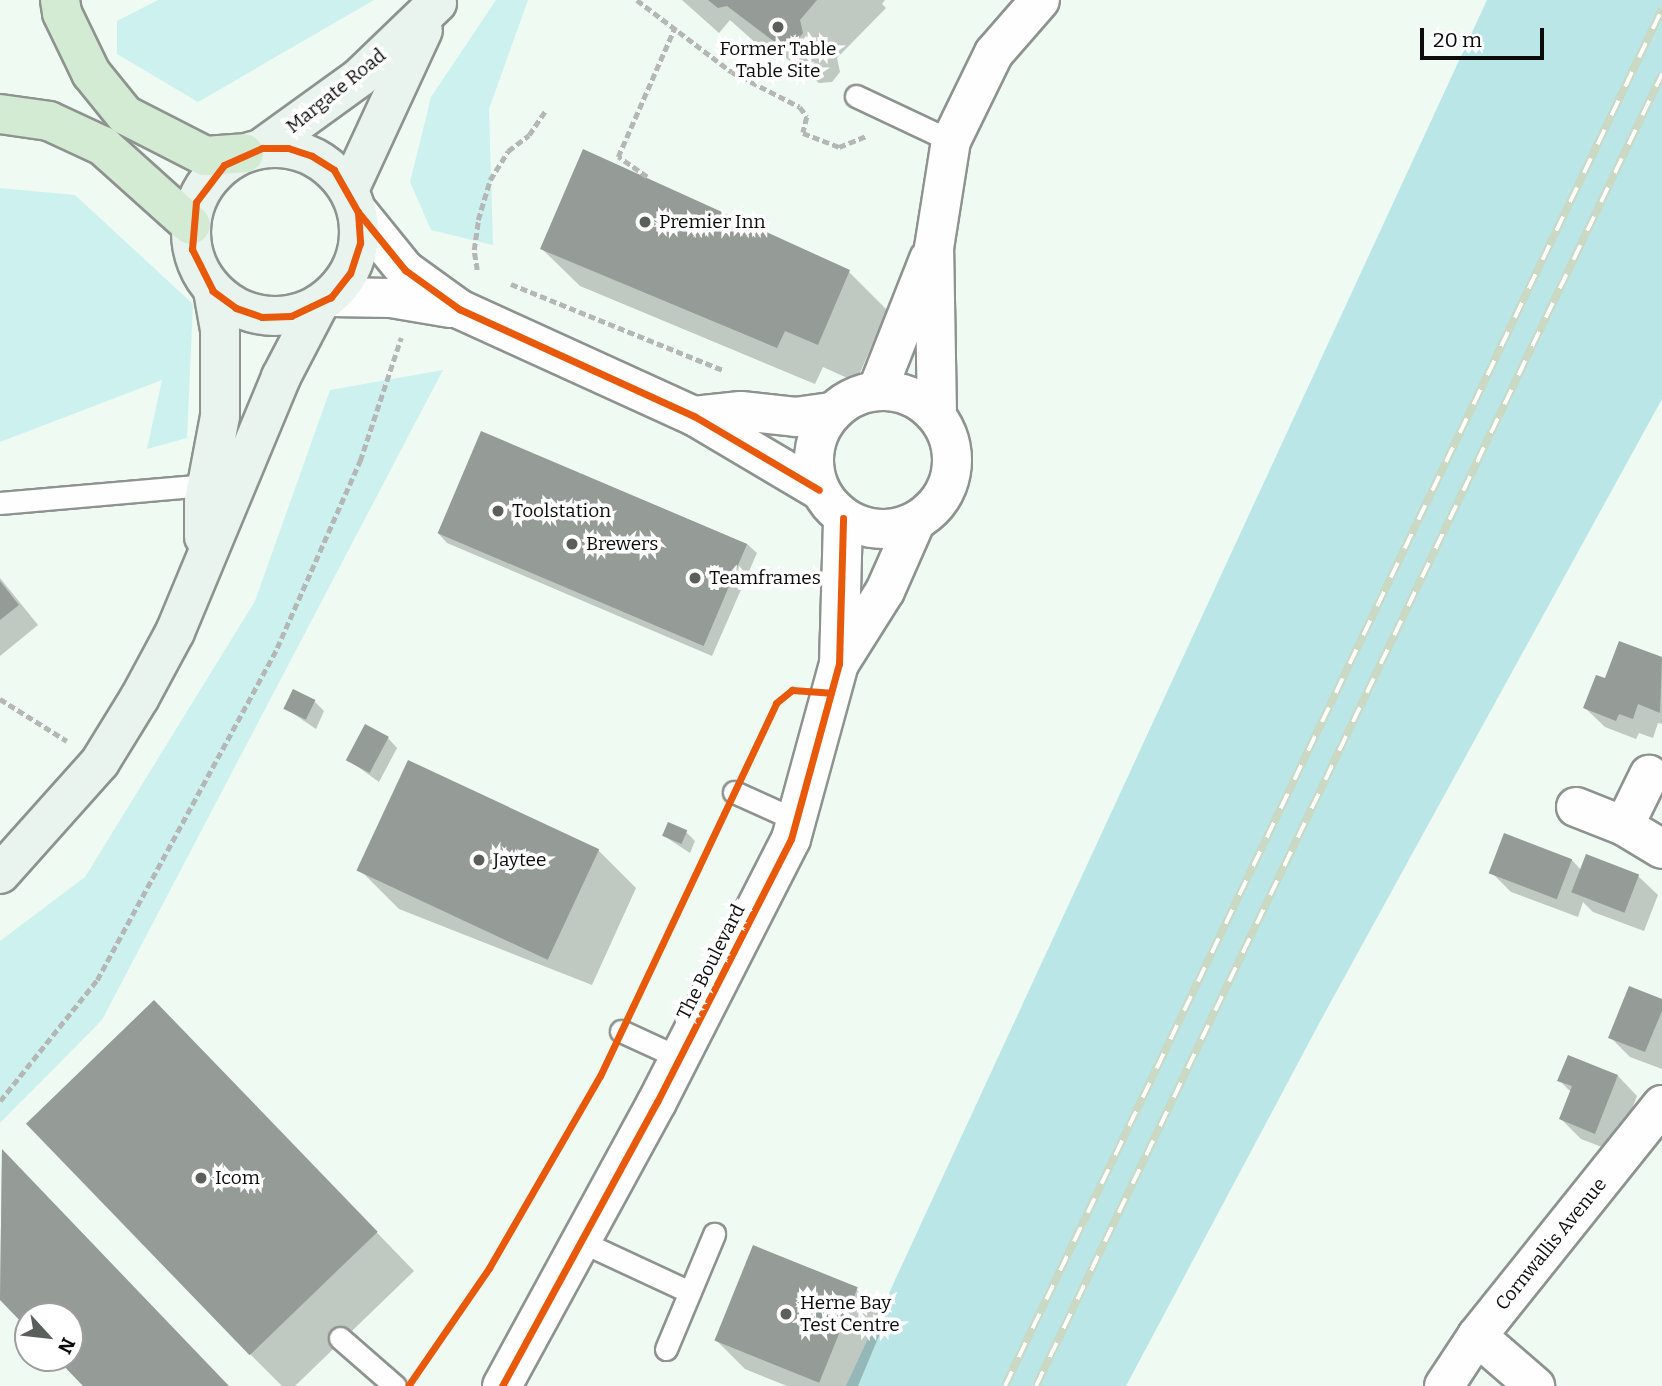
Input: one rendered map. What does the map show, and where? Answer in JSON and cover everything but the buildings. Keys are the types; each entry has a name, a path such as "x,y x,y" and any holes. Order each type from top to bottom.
{"highway":[{"path":"60,0 62,13 91,73 125,115 205,156 253,151"},
{"path":"0,114 49,121 103,146 191,225"}],"street":[{"path":"937,415 934,248 951,141 995,53 1040,0"},
{"name":"Margate Road","path":"253,151 360,77 438,1"},
{"name":"Margate Road","path":"354,201 438,1"},
{"path":"203,554 207,485 220,416 220,330 213,291 192,249 191,225 207,182 253,151 288,148 313,156 334,170 405,270 459,309 694,416 819,490 844,518 866,528 891,530 915,523 935,508 948,486 953,461 949,437 937,415 909,395 877,391 860,394 832,412 796,417 741,411 694,416"},
{"path":"0,874 100,762 174,632 203,554 281,377 324,302 350,273 360,243 354,201"},
{"path":"877,391 934,248"},
{"path":"213,291 236,308 262,317 291,316 324,302 391,298 459,309"},
{"path":"819,490 813,463 818,435 832,412"},
{"name":"The Boulevard","path":"502,1386 680,1058 796,821 839,664 844,518"},
{"name":"The Boulevard","path":"839,664 885,592 915,523"},
{"path":"1624,826 1650,775"},
{"path":"1576,807 1624,826 1662,849"},
{"name":"Cornwallis Avenue","path":"1444,1386 1477,1336 1662,1105"},
{"path":"1477,1336 1535,1386"}],"lane":[{"path":"856,96 951,141"},
{"path":"0,503 207,485"},
{"path":"734,792 796,821"},
{"path":"621,1031 680,1058"},
{"path":"666,1349 714,1234"},
{"path":"580,1241 690,1292"},
{"path":"340,1338 395,1386"}],"path":[{"path":"636,0 732,72 800,107 807,117 803,133 839,147 867,135 876,136"},
{"path":"647,177 618,157 675,27"},
{"path":"459,309 477,270 474,250 478,220 490,180 508,151 529,135 545,111"},
{"path":"477,270 489,275"},
{"path":"502,281 727,372"},
{"path":"0,1101 97,979 277,648 360,461 402,333"},
{"path":"0,699 100,762"}],"shaded area":[{"path":"158,0 374,0 198,102 117,54 117,21"},
{"path":"496,0 528,0 489,109 493,245 431,230 410,182 431,97"},
{"path":"1487,0 1662,0 1662,399 1322,1018 1126,1386 846,1386"},
{"path":"0,188 75,195 193,304 187,438 147,449 162,380 0,442"},
{"path":"443,370 102,1020 0,1123 0,941 85,877 255,601 330,390"}],"railway":[{"path":"1005,1386 1662,9"},
{"path":"1036,1386 1662,74"}],"cycle path":[{"path":"358,212 360,243 350,273 331,297 291,316 262,317 236,308 213,291 192,249 196,202 224,165 262,148 288,148 312,156 334,170 358,212 405,270 459,309 694,416 819,490"},
{"path":"502,1386 657,1102 791,839 839,664 843,518"},
{"path":"408,1386 489,1268 600,1076 776,703 792,690 831,693"}],"place":[{"name":"Former Table Table Site","path":"778,27"},
{"name":"Premier Inn","path":"645,222"},
{"name":"Toolstation","path":"498,511"},
{"name":"Brewers","path":"572,544"},
{"name":"Teamframes","path":"695,578"},
{"name":"Jaytee","path":"479,860"},
{"name":"Icom","path":"201,1178"},
{"name":"Herne Bay Test Centre","path":"786,1314"}]}
